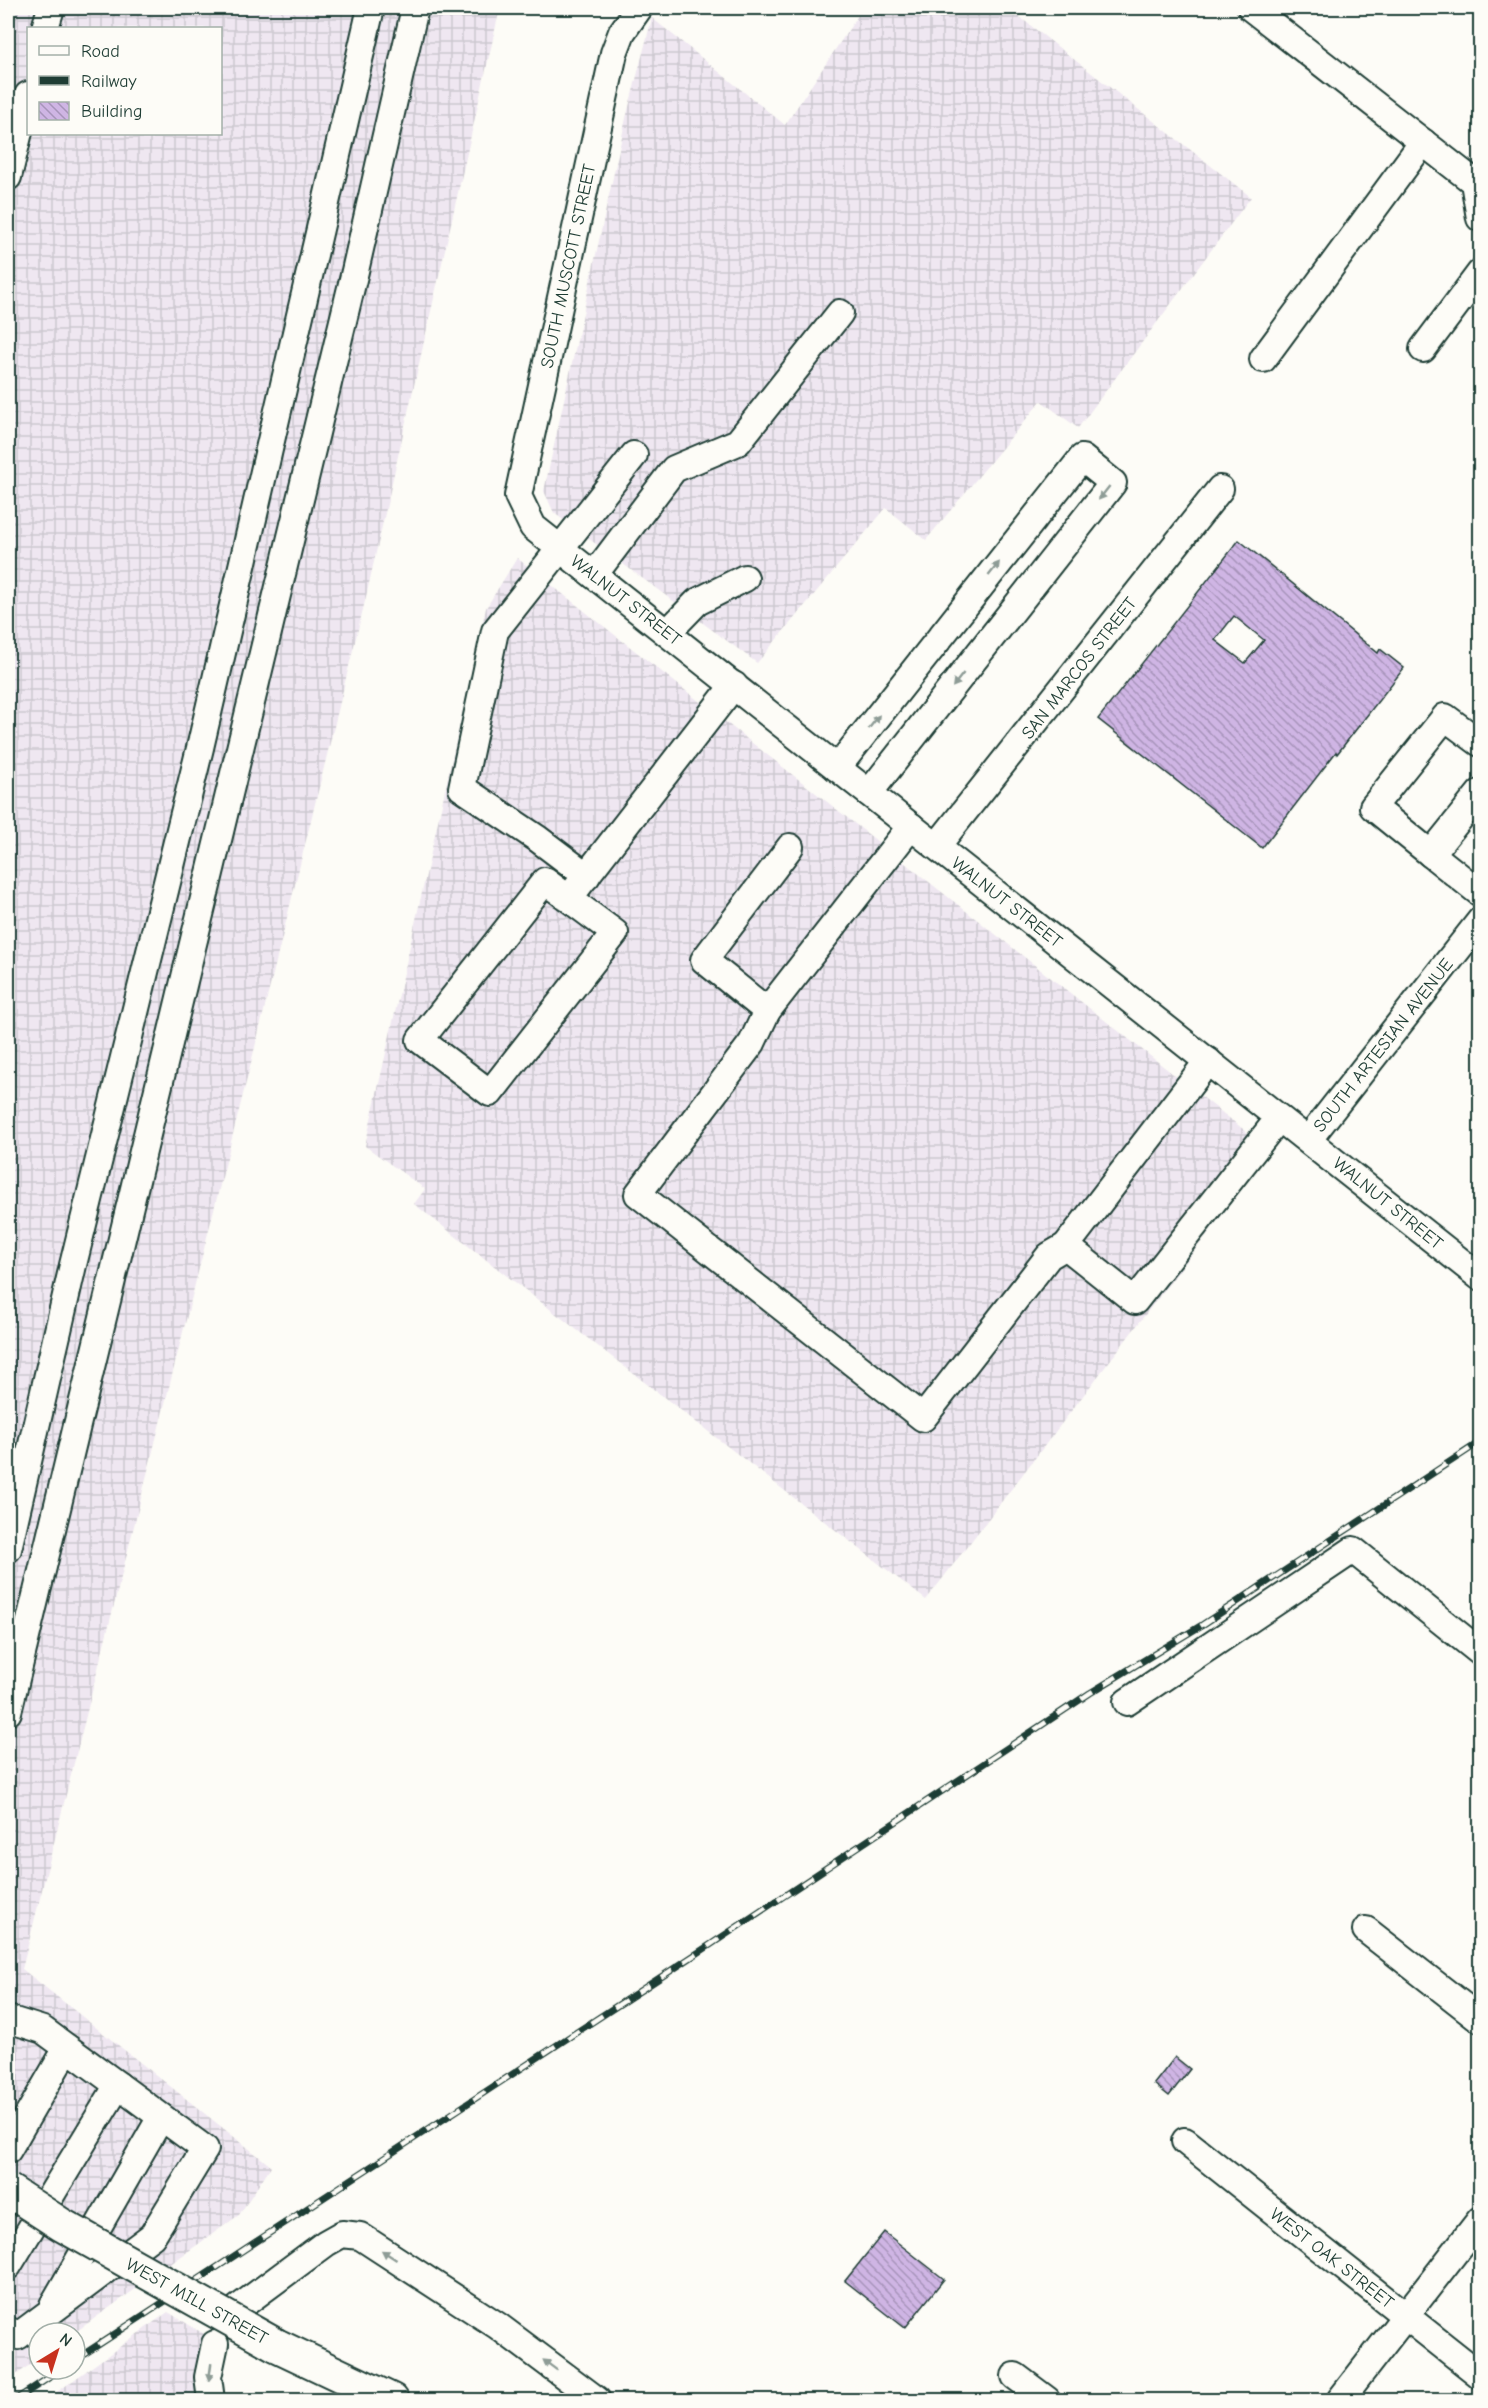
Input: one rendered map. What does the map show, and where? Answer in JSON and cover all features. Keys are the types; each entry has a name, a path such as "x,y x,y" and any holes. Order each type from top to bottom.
{"main road":[{"name":"WEST MILL STREET","path":"8,2190 62,2225 276,2345 392,2400"}],"street":[{"path":"45,27 51,8"},
{"path":"8,1549 73,1265 200,748 371,8"},
{"path":"8,1712 350,294 415,8"},
{"name":"SOUTH MUSCOTT STREET","path":"533,527 518,496 614,53 622,32 639,8"},
{"path":"1251,8 1474,182 1480,218"},
{"path":"8,177 27,98"},
{"path":"1263,359 1423,142"},
{"path":"1423,349 1480,273"},
{"path":"594,575 674,469 738,442 840,314"},
{"path":"587,876 538,839 462,788 495,631 634,455"},
{"path":"837,768 1082,458 1113,483 869,793"},
{"name":"SAN MARCOS STREET","path":"937,846 1220,489"},
{"name":"WALNUT STREET","path":"533,527 1480,1277"},
{"path":"667,633 697,602 745,578"},
{"path":"951,624 982,650"},
{"path":"569,899 734,686"},
{"path":"1480,743 1445,717 1372,807 1480,893"},
{"path":"1431,854 1480,793"},
{"path":"911,826 767,1011 752,1043 638,1194 923,1418 1049,1256 1066,1246 1208,1061"},
{"path":"767,1011 704,960 790,847"},
{"path":"545,881 569,899 615,933 490,1093 420,1040 545,881"},
{"name":"SOUTH ARTESIAN AVENUE","path":"1308,1140 1480,921"},
{"path":"1066,1246 1135,1301 1280,1118"},
{"path":"1127,1702 1353,1550 1480,1652"},
{"path":"1366,1930 1480,2019"},
{"path":"8,2019 43,2030 205,2150 152,2236 18,2337 8,2330"},
{"path":"8,2150 67,2048"},
{"path":"8,2266 118,2085"},
{"path":"49,2313 161,2117"},
{"name":"WEST OAK STREET","path":"1185,2141 1480,2375"},
{"path":"1340,2400 1480,2220"},
{"path":"237,2309 326,2243 342,2234 360,2236 498,2326 597,2400"},
{"path":"211,2400 208,2377 215,2344"},
{"path":"1015,2376 1047,2400"}],"shaded area":[{"path":"8,8 500,8 365,601 22,1969 271,2166 239,2215 87,2324 87,2321 27,2321 27,2367 8,2381"},
{"path":"863,8 1008,8 1251,197 1078,428 1041,401 926,540 886,508 757,663 554,513 544,491 626,118 652,18 785,125"},
{"path":"517,558 1271,1151 926,1600 414,1204 425,1189 365,1146 486,608"},
{"path":"168,2312 204,2334 199,2400 46,2400 72,2381 87,2381 87,2370"}],"building":[{"path":"1239,540 1378,653 1380,649 1404,668 1262,848 1098,719","holes":["1234,616 1264,640 1245,663 1215,640"]},
{"path":"1175,2057 1190,2069 1169,2096 1154,2084"},
{"path":"884,2232 944,2279 905,2328 845,2281"}],"railway":[{"path":"87,2352 710,1945 1090,1693 1202,1625 1480,1442"},
{"path":"15,2400 44,2381"}]}
